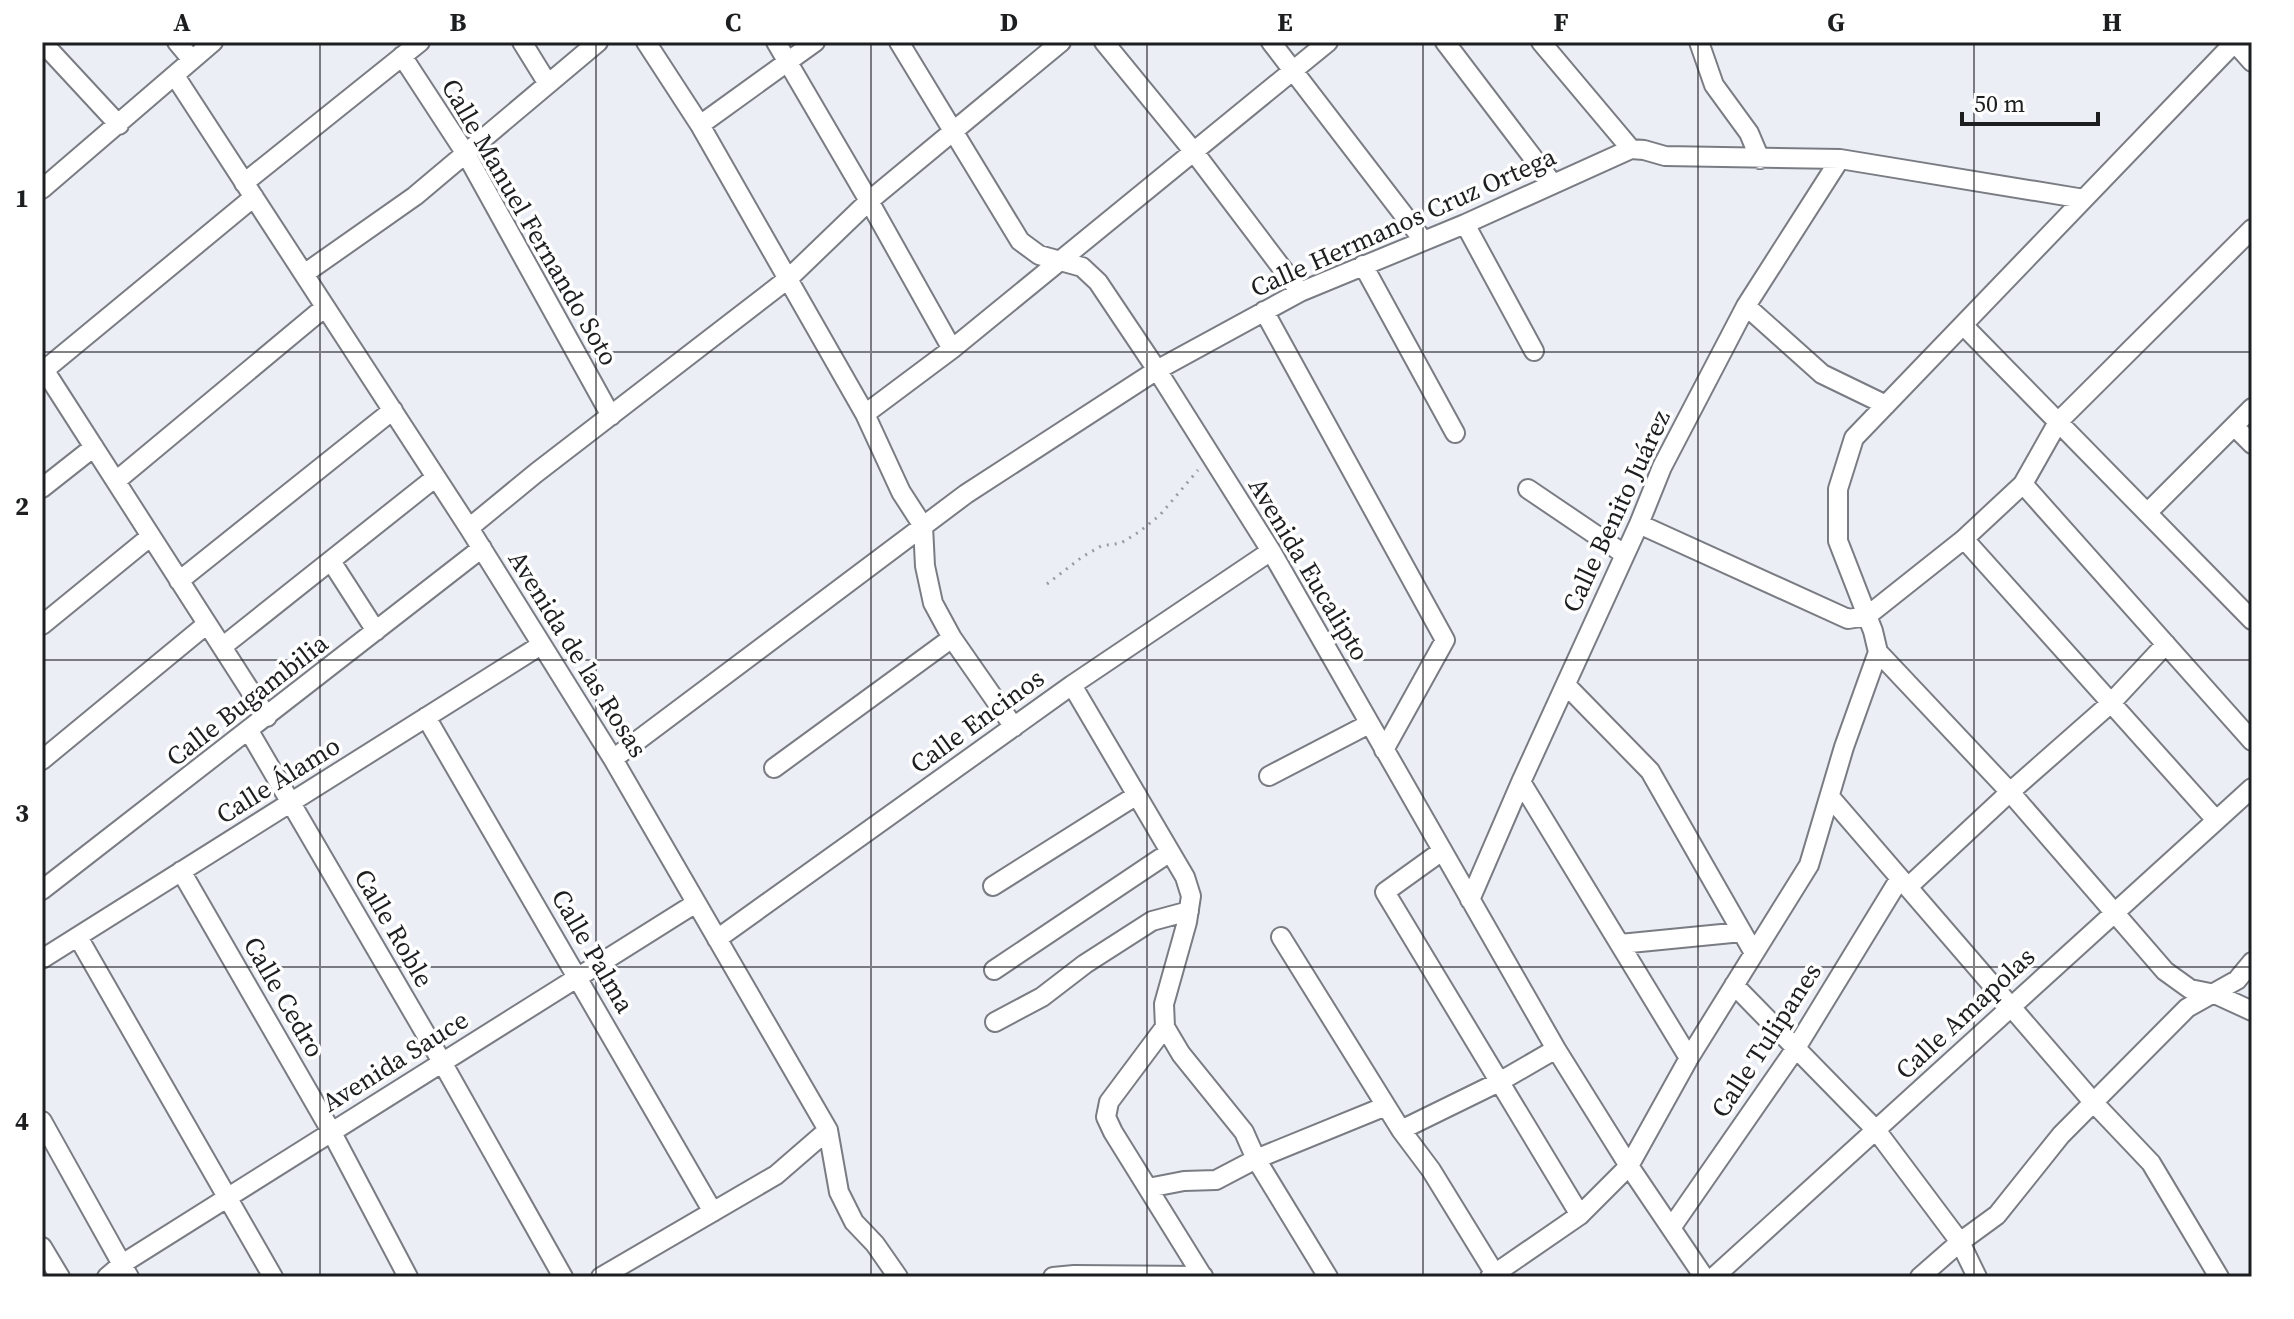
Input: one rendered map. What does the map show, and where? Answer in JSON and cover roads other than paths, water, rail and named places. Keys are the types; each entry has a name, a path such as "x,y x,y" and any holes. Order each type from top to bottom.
{"street":[{"path":"42,42 119,125"},
{"path":"177,42 192,60"},
{"path":"42,189 213,42"},
{"path":"267,717 44,372 420,42"},
{"path":"522,42 548,84"},
{"path":"304,274 415,196 598,42"},
{"path":"646,42 700,125 865,414 901,492 923,526 925,566 933,603 952,638 1014,727"},
{"path":"776,42 952,349"},
{"path":"700,125 815,42"},
{"name":"Avenida Eucalipto","path":"899,42 1020,241 1039,255 1082,267 1098,282 1157,370 1271,551 1556,1049 1629,1166 1704,1277"},
{"path":"469,528 789,278 869,201 1061,42"},
{"path":"1104,42 1194,152 1300,292"},
{"path":"1271,42 1423,240"},
{"path":"865,414 952,349 1328,42"},
{"path":"1445,42 1553,184"},
{"path":"1541,42 1631,149 1665,156 1840,159 2084,199"},
{"path":"1699,42 1714,85 1749,133 1760,159"},
{"path":"2252,62 2235,42 1854,438 1838,489 1838,541 1878,652 2010,792 2165,971 2190,989 2215,994 2252,1011"},
{"name":"Calle Manuel Fernando Soto","path":"402,56 466,154 611,416"},
{"name":"Avenida de las Rosas","path":"175,76 482,548 613,759 828,1130 839,1192 854,1222 875,1244 898,1277"},
{"name":"Calle Hermanos Cruz Ortega","path":"613,759 966,494 1157,370 1300,292 1465,224 1631,149"},
{"name":"Calle Benito Juárez","path":"1470,900 1662,467 1746,306 1840,159"},
{"path":"1465,224 1534,351"},
{"path":"1639,524 1848,619 1867,616 1964,539 2023,484 2058,422 2252,229"},
{"path":"1363,265 1455,433"},
{"path":"1746,306 1822,374 1886,405"},
{"path":"116,481 325,307"},
{"path":"1264,311 1445,640 1384,750"},
{"path":"1963,325 2252,620"},
{"path":"2147,513 2252,408"},
{"path":"179,581 393,410"},
{"path":"2234,426 2252,444"},
{"path":"42,488 94,447"},
{"path":"222,647 436,477"},
{"path":"2023,484 2252,741"},
{"path":"1528,489 1624,554"},
{"path":"42,625 151,536"},
{"path":"1964,539 2216,820"},
{"name":"Calle Bugambilia","path":"42,890 482,548"},
{"name":"Calle Encinos","path":"717,939 1072,685 1271,551"},
{"path":"331,561 376,631"},
{"path":"42,760 207,624"},
{"path":"774,768 952,638"},
{"name":"Calle Tulipanes","path":"1671,1228 1796,1048 1904,882 2111,703 2166,644"},
{"name":"Calle Álamo","path":"42,959 541,645"},
{"path":"1281,937 1401,1130 1431,1170 1492,1275 1580,1215 1629,1166 1689,1058 1809,865 1878,652"},
{"path":"1072,685 1185,877 1191,896 1164,1004 1165,1027 1181,1054 1244,1132 1256,1159 1328,1277"},
{"path":"1566,685 1650,771 1754,953"},
{"name":"Calle Palma","path":"426,717 713,1212"},
{"path":"1269,776 1369,724"},
{"name":"Calle Roble","path":"249,731 563,1277"},
{"path":"1521,782 1689,1058"},
{"name":"Calle Amapolas","path":"1714,1277 2252,788"},
{"path":"993,886 1137,795"},
{"path":"1830,797 2094,1103 2151,1163 2219,1277"},
{"path":"1442,851 1385,892 1580,1215"},
{"path":"994,970 1170,852"},
{"name":"Calle Cedro","path":"181,871 331,1131 408,1277"},
{"name":"Avenida Sauce","path":"107,1277 126,1270 226,1197 696,903"},
{"path":"995,1022 1042,997 1085,964 1152,921 1189,911"},
{"path":"1620,944 1742,932"},
{"path":"78,937 273,1277"},
{"path":"1920,1277 1997,1215 2061,1135 2187,1008 2237,980 2252,962"},
{"path":"1734,985 1876,1130 1960,1242 1977,1277"},
{"path":"1165,1027 1109,1102 1106,1117 1203,1277"},
{"path":"1401,1130 1499,1082 1556,1049"},
{"path":"1148,1188 1184,1181 1216,1180 1256,1159 1386,1106"},
{"path":"42,1121 126,1270"},
{"path":"601,1277 776,1175 828,1130"},
{"path":"42,1247 60,1277"},
{"path":"1053,1277 1203,1277"}]}
